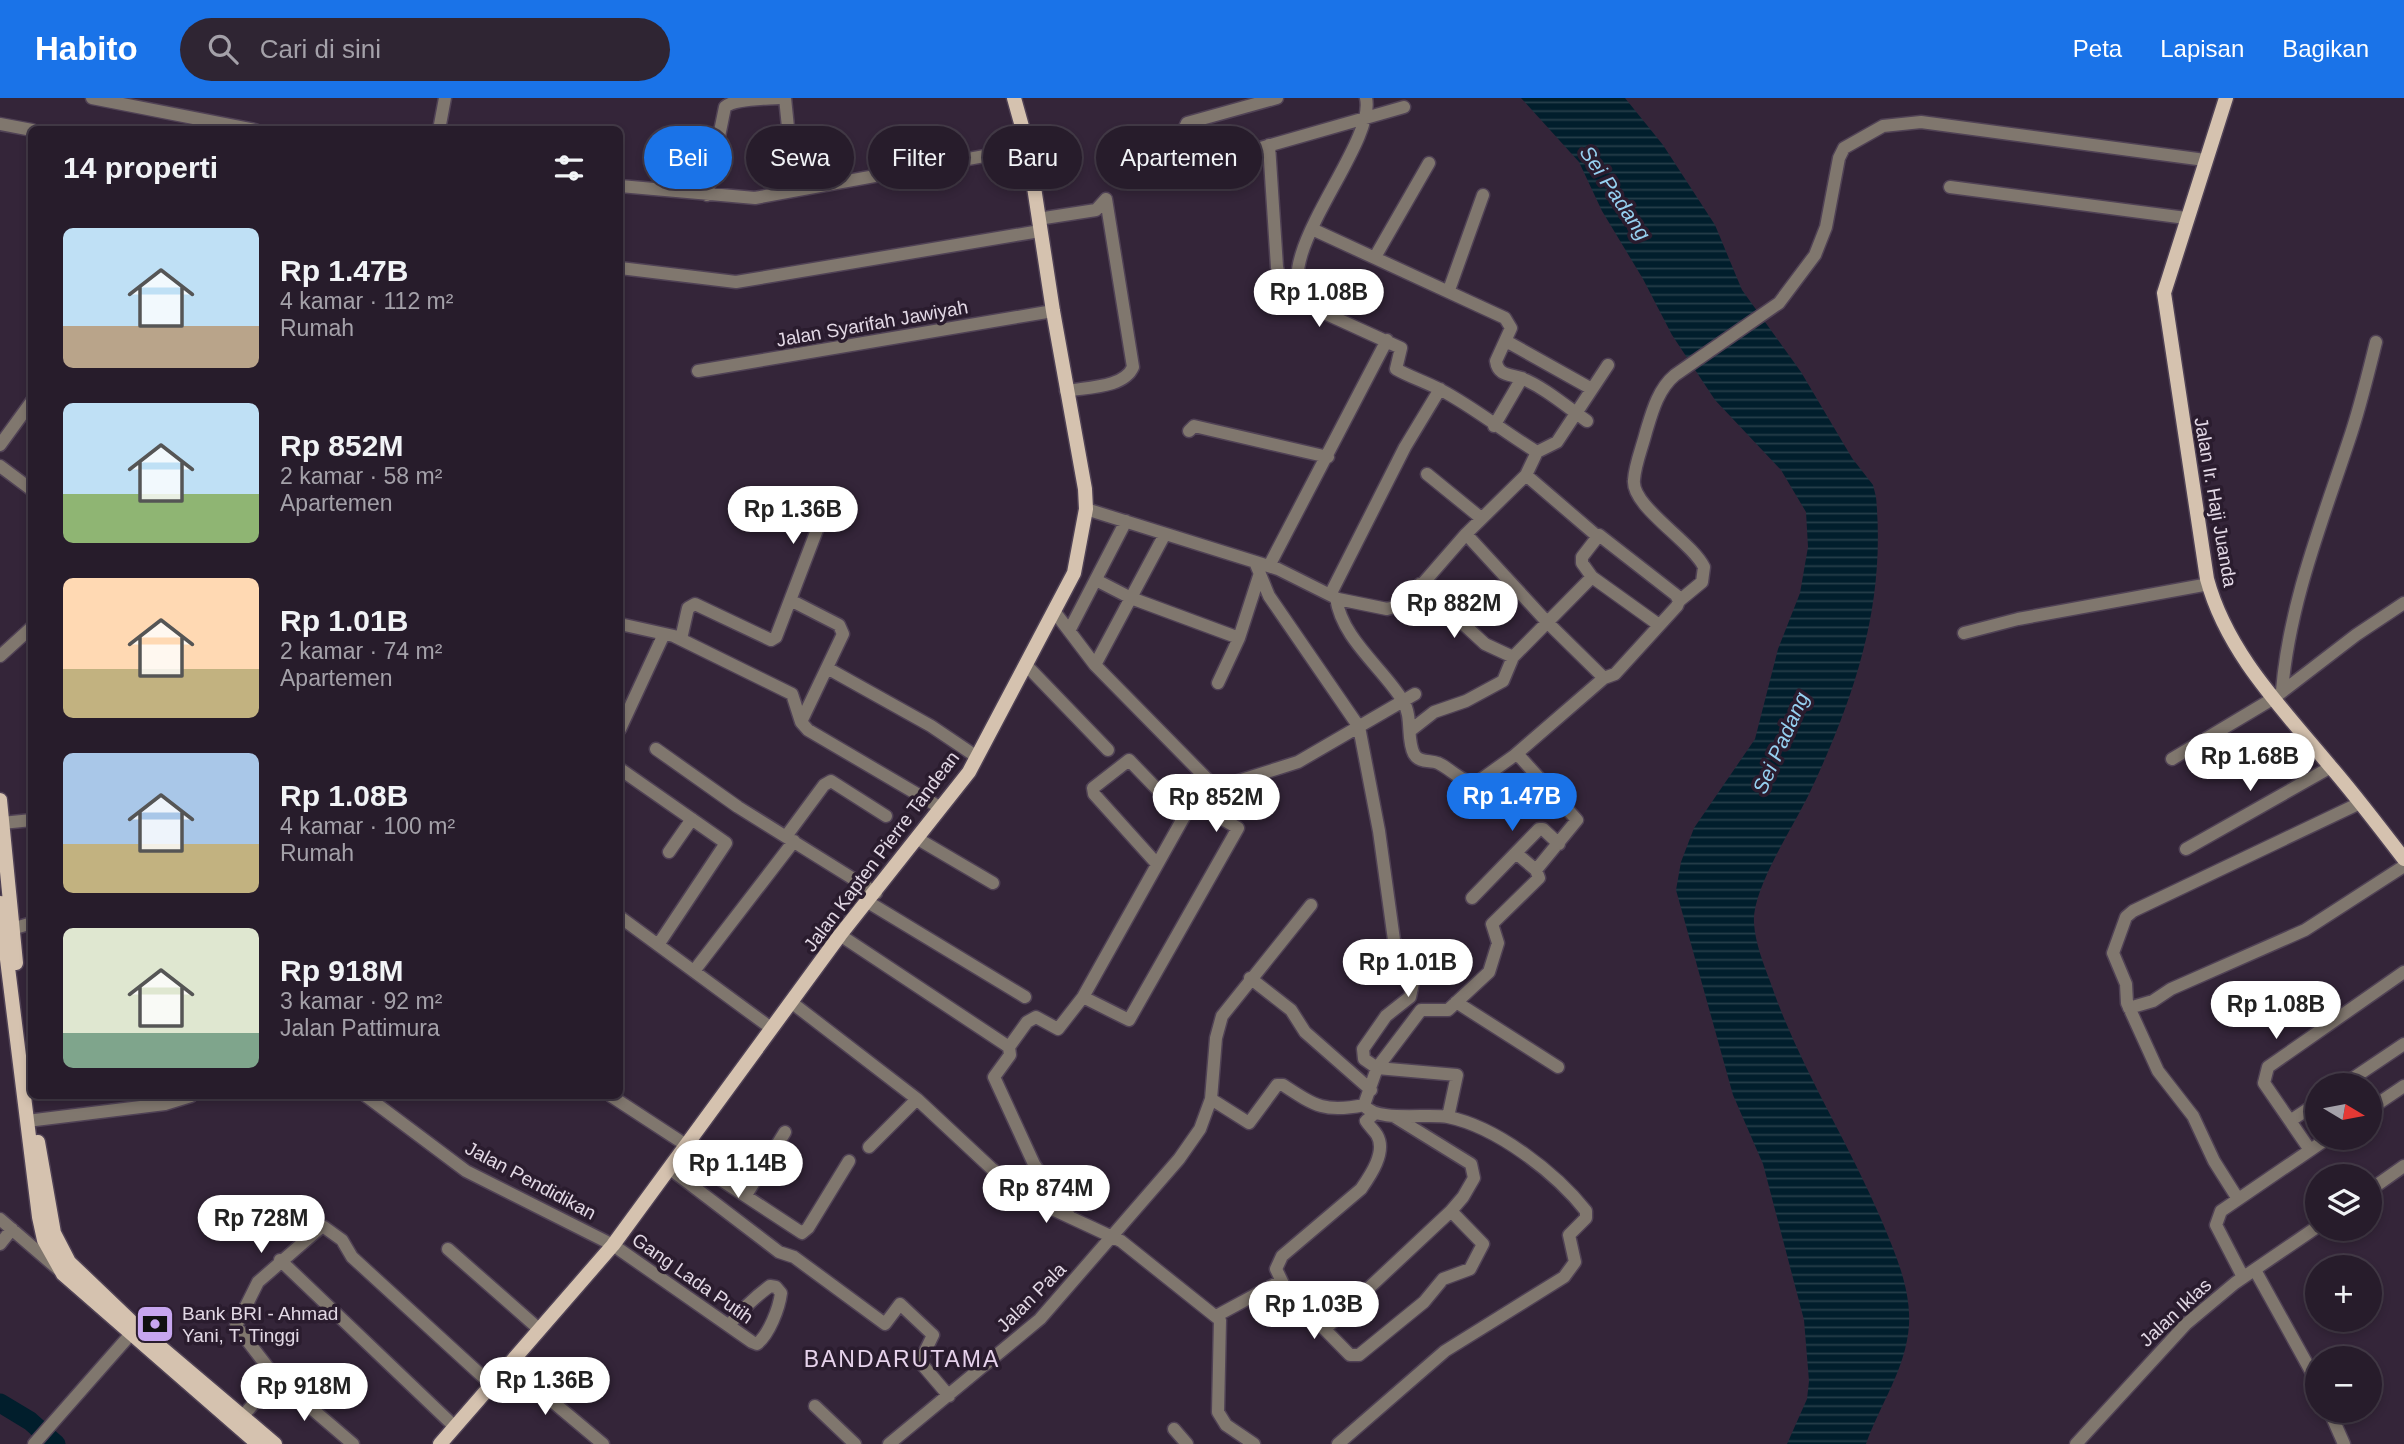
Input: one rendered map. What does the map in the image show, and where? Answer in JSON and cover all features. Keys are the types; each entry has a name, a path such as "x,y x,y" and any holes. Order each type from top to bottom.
{"main road":[{"name":"Jalan Kapten Pierre Tandean","path":"1014,98 1022,126"},
{"name":"Jalan Ir. Haji Juanda","path":"2226,98 2164,293 2209,583 2230,639 2278,695 2404,859"},
{"name":"Jalan Kapten Pierre Tandean","path":"440,1444 613,1245 839,935 941,808 977,757 1079,559 1086,509 1034,189"},
{"path":"0,800 5,931 28,1098"},
{"path":"0,903 28,1069"},
{"path":"28,1099 44,1240 63,1274 275,1444"},
{"path":"32,1099 31,1120 52,1223 69,1262 133,1331 258,1444"}],"street":[{"path":"93,98 236,126"},
{"path":"440,126 445,98"},
{"path":"707,195 722,111 729,102 735,99 782,98 787,126"},
{"path":"1277,98 1187,124 1182,134 1189,168 1404,107"},
{"path":"1366,98 1367,118 1312,229 1296,281 1301,299 1319,311 1387,340 1402,351 1396,369 1440,389 1484,415 1494,426 1537,452"},
{"path":"1440,389 1405,447 1333,596 1343,624 1403,701 1411,730 1413,753 1419,758 1436,762 1469,783 1476,783 1515,755 1604,678 1615,674 1679,600 1702,582 1703,567 1691,549 1637,497 1634,480 1661,389 1675,375 1779,303 1815,255 1826,227 1843,148 1882,126 1921,122 2205,160"},
{"path":"0,124 28,129"},
{"path":"1269,145 1277,267 1280,279 1285,281"},
{"path":"623,186 755,198 983,156"},
{"path":"1375,257 1429,163"},
{"path":"1950,187 2186,218"},
{"path":"1449,290 1483,195"},
{"path":"623,268 736,282 1039,225 1096,210 1106,199 1133,367 1129,376 1121,381 1066,391"},
{"path":"1312,229 1505,318 1511,328 1496,361 1497,367 1502,373 1522,378 1587,421"},
{"name":"Jalan Syarifah Jawiyah","path":"698,371 1053,311"},
{"path":"1269,566 1387,340"},
{"path":"1506,341 1590,388"},
{"path":"2278,695 2312,544 2350,436 2376,342"},
{"path":"1086,509 1269,566 1333,596 1387,609 1405,604 1466,534 1526,475 1537,452 1556,442 1608,365"},
{"path":"1494,426 1522,378"},
{"path":"0,445 28,406"},
{"path":"1189,431 1195,426 1328,457"},
{"path":"0,466 28,487"},
{"path":"1427,474 1482,518"},
{"path":"1526,475 1597,537"},
{"path":"681,639 688,608 695,604 774,639 828,501"},
{"path":"1069,631 1126,521"},
{"path":"1095,665 1165,534"},
{"path":"1466,534 1546,622 1604,678"},
{"path":"1659,625 1592,577 1582,563 1582,557 1597,537 1605,536 1679,600"},
{"path":"1255,562 1259,576 1359,727 1379,831 1394,940 1414,978 1410,997 1387,1016 1363,1049 1364,1059 1377,1068 1457,1075 1448,1117"},
{"path":"1218,683 1239,638 1259,576"},
{"path":"1411,730 1434,712 1466,701 1503,681 1513,657 1592,577"},
{"path":"1096,580 1131,598 1239,638"},
{"path":"1964,634 2018,619 2209,583"},
{"path":"1420,584 1485,644 1513,657"},
{"path":"789,603 796,603 842,627 843,634 801,722"},
{"path":"2172,759 2278,695 2356,635 2404,603"},
{"path":"1054,611 1095,665 1216,788 1283,769 1415,694"},
{"path":"623,625 681,639 792,694 801,722 825,742 941,808"},
{"path":"0,656 28,631"},
{"path":"623,723 664,634"},
{"path":"1026,665 1108,750"},
{"path":"827,667 931,726 977,757"},
{"path":"656,749 738,807 791,838 872,897 1025,997"},
{"path":"1515,755 1521,758 1577,820 1536,870"},
{"path":"1157,864 1094,794 1093,788 1129,760 1184,817"},
{"path":"2186,849 2331,767"},
{"path":"623,771 726,843 659,945"},
{"path":"694,971 791,838 824,785 831,781 886,816"},
{"path":"2238,1199 2214,1161 2193,1116 2158,1071 2129,1008 2126,984 2113,953 2123,922 2133,911 2360,803"},
{"path":"1070,1217 1034,1164 993,1077 1010,1055 1009,1047 1027,1022 1036,1017 1058,1029 1083,997 1190,806 1198,805 1239,829 1129,1020 1083,997"},
{"path":"669,852 692,819"},
{"path":"2,823 28,820"},
{"path":"1472,898 1541,828 1559,844"},
{"path":"918,839 993,883"},
{"path":"1451,1211 1483,1244 1471,1269 1443,1279 1424,1302 1359,1355 1350,1355 1279,1282 1276,1269 1282,1255 1361,1189 1369,1177 1380,1146 1376,1134 1366,1121 1377,1068 1421,1010 1441,1012 1489,972 1498,943 1493,924 1539,878 1536,870 1516,853"},
{"path":"2129,1008 2153,1001 2171,989 2305,930 2404,866"},
{"name":"Jalan Pala","path":"889,1444 1041,1319 1179,1159 1199,1129 1211,1099 1218,1026 1250,978 1283,943 1311,905"},
{"path":"623,919 771,1028"},
{"path":"5,931 28,924"},
{"path":"839,935 1009,1047"},
{"path":"2305,1143 2264,1083 2268,1067 2404,972"},
{"path":"1250,978 1291,1010 1305,1032 1371,1090"},
{"path":"791,1002 917,1100 990,1168 1035,1201 1114,1237 1216,1316 1220,1320 1222,1336 1218,1412 1226,1425 1254,1444"},
{"path":"1456,1002 1559,1067"},
{"path":"2361,1073 2404,1044"},
{"path":"1211,1099 1249,1123 1277,1085 1283,1085 1323,1108 1369,1109 1392,1115 1448,1117 1514,1148 1568,1187 1586,1211 1586,1218 1569,1235 1575,1262 1564,1277 1445,1351 1338,1444"},
{"path":"2382,1101 2404,1086"},
{"path":"31,1120 165,1104 181,1099"},
{"name":"Jalan Pendidikan","path":"370,1099 466,1171 613,1245"},
{"path":"615,1099 802,1233 808,1228 849,1161"},
{"path":"869,1147 917,1100"},
{"path":"2290,1121 2305,1111"},
{"path":"1325,1329 1451,1211 1464,1197 1474,1178 1471,1164 1392,1115"},
{"path":"746,1195 785,1132"},
{"path":"2243,1278 2216,1225 2221,1211 2310,1150"},
{"path":"2382,1182 2404,1166"},
{"path":"669,1168 779,1252 794,1257 885,1324 900,1304 933,1335 920,1362 949,1396"},
{"path":"0,1219 63,1274"},
{"path":"354,1444 276,1377 236,1323 258,1282 312,1232 324,1227 342,1240 352,1258 493,1386"},
{"path":"0,1244 12,1229"},
{"name":"Jalan Iklas","path":"2076,1444 2186,1324 2243,1278 2305,1235"},
{"name":"Gang Lada Putih","path":"613,1245 729,1326 752,1342 760,1343 779,1304 781,1293 776,1287 770,1286 729,1326"},
{"path":"448,1249 540,1330"},
{"path":"280,1260 455,1427"},
{"path":"2255,1270 2305,1360"},
{"path":"1216,1316 1279,1282"},
{"path":"34,1444 133,1331"},
{"path":"509,1365 603,1444"},
{"path":"242,1417 276,1377"},
{"path":"815,1406 855,1444"},
{"path":"2335,1423 2344,1444"},
{"path":"1174,1429 1187,1444"}],"water":[{"name":"Sei Padang","path":"1521,98 1625,98 1663,145 1715,225 1742,290 1801,372 1852,458 1873,485 1878,537 1876,575 1864,649 1841,721 1826,756 1767,875 1755,909 1754,923 1760,954 1782,1014 1868,1189 1905,1284 1909,1311 1907,1341 1898,1371 1866,1444 1787,1444 1807,1399 1809,1381 1804,1320 1763,1164 1733,1095 1676,890 1681,862 1694,828 1755,739 1778,649 1800,593 1808,547 1806,512 1781,470 1715,400 1672,335 1643,279 1602,211 1579,162"}],"waterway":[{"path":"0,1403 30,1421 56,1444"}],"place":[{"name":"Bank BRI - Ahmad Yani, T. Tinggi","path":"155,1324"}],"district":[{"name":"BANDARUTAMA","path":"902,1359"}]}
